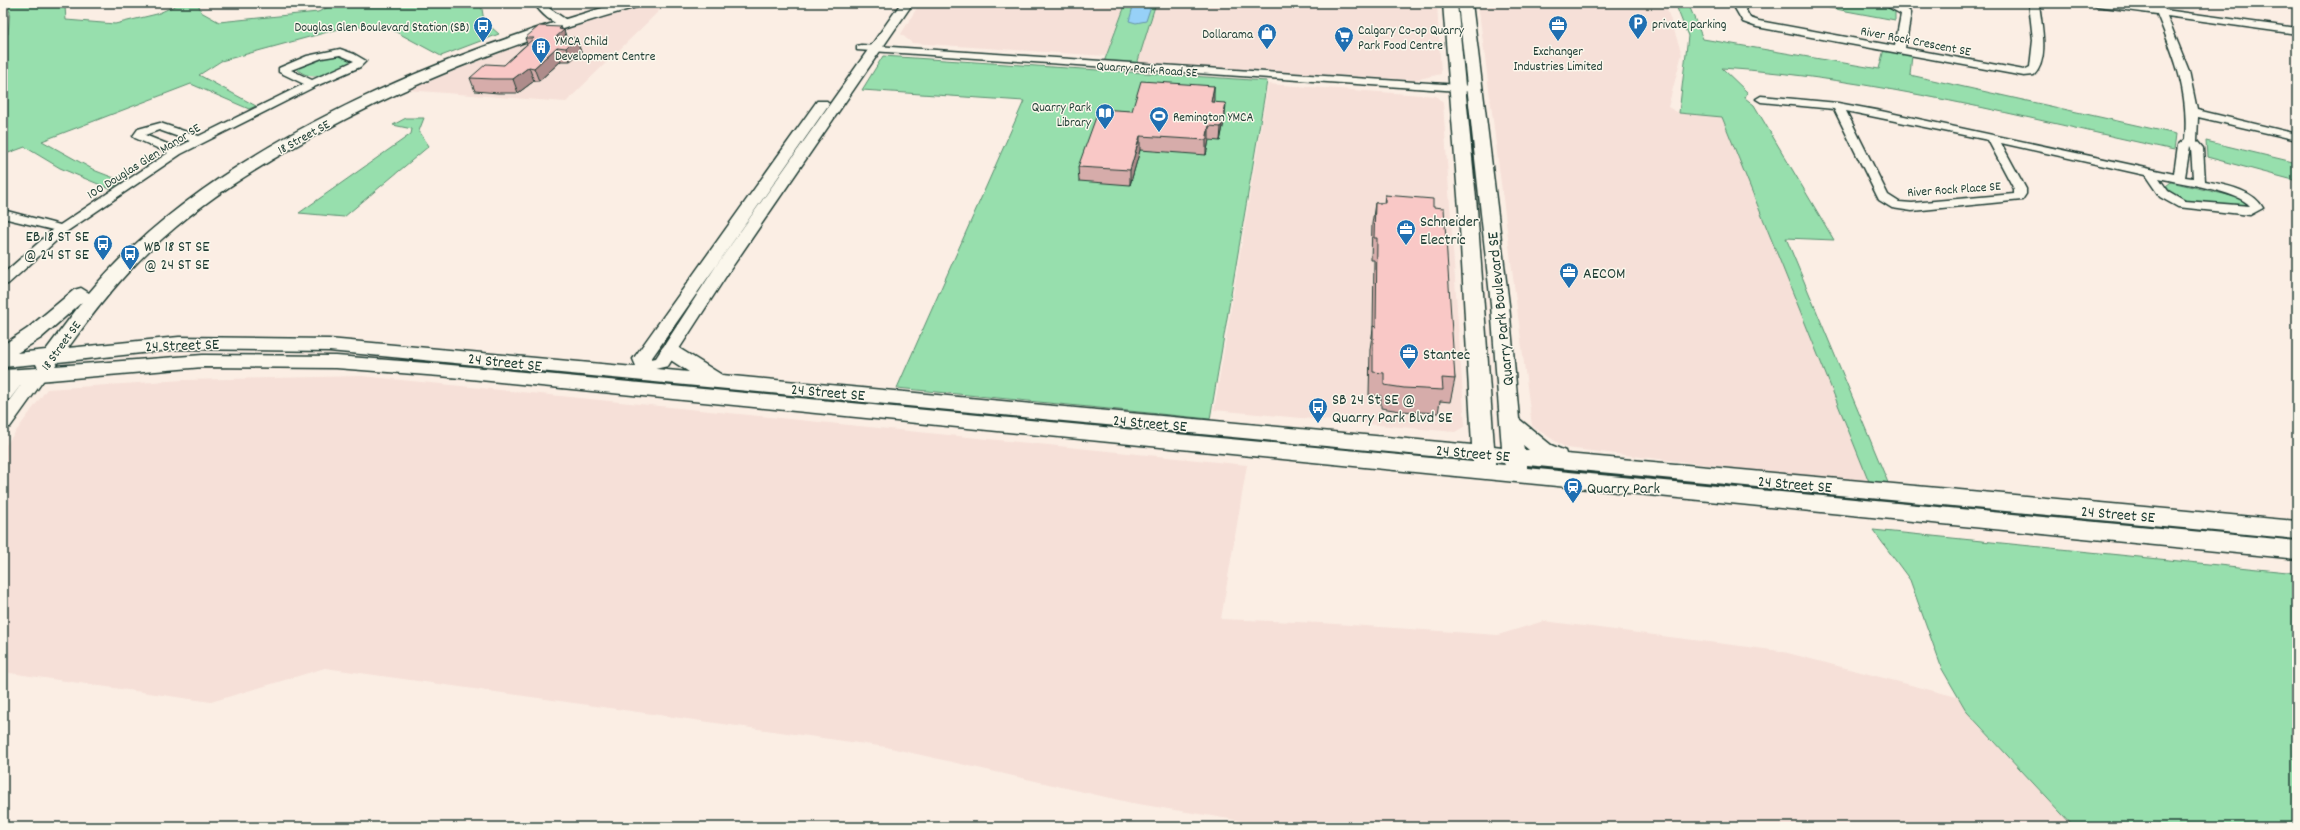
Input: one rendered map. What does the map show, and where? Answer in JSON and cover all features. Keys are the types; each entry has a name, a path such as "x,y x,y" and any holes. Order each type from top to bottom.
{"main road":[{"name":"18 Street SE","path":"43,363 81,294 144,231 210,180 255,153 336,111 416,73 480,47 612,3"},
{"name":"18 Street SE","path":"43,363 92,301 143,247 216,188 256,162 315,129 404,85 489,49 561,21 635,3"},
{"name":"Quarry Park Boulevard SE","path":"1450,3 1456,88 1468,210 1484,461"},
{"name":"Quarry Park Boulevard SE","path":"1465,3 1500,305 1509,422 1515,464"},
{"path":"3,352 19,345 37,332 67,303 81,294"},
{"path":"70,330 78,341 104,350"},
{"name":"24 Street SE","path":"11,376 43,363 104,350 179,343 329,345 642,370 718,381 1331,440 1484,461"},
{"path":"43,363 236,348 265,343"},
{"path":"670,351 718,381"},
{"name":"24 Street SE","path":"3,361 43,363 203,361 336,362 440,370 1515,464 2297,550"},
{"path":"1509,422 1543,450 1570,461"},
{"name":"24 Street SE","path":"1515,464 1570,461 2297,530"}],"street":[{"path":"540,3 545,11 561,21"},
{"path":"795,153 670,351 662,362 642,370 642,359 795,153 868,48 893,3"},
{"path":"868,48 907,3"},
{"name":"River Rock Crescent SE","path":"1737,3 1746,20 1757,24 1900,49 2016,73 2030,73 2035,68 2037,50 2034,3"},
{"path":"1886,3 1899,8 1906,13 1900,49"},
{"path":"2096,3 2159,7 2297,31"},
{"path":"2159,7 2184,68 2192,112 2191,142 2197,148 2200,184"},
{"name":"Quarry Park Road SE","path":"868,48 1474,89"},
{"name":"100 Douglas Glen Manor SE","path":"3,281 62,229 177,152 312,84 356,65 361,61 341,52 332,53 289,66 283,70 312,84"},
{"path":"1761,99 1838,106 2148,172 2246,196 2254,201 2257,208 2250,211 2182,204 2164,194 2148,172"},
{"name":"River Rock Place SE","path":"1838,106 1883,197 1900,206 1912,207 2018,196 2020,194 2020,189 1993,138"},
{"path":"2192,112 2297,137"},
{"path":"177,152 139,136 142,131 160,126 199,140"},
{"path":"2179,179 2184,145 2191,142"},
{"path":"3,214 62,229"},
{"path":"3,422 43,363"},
{"path":"3,395 11,376"}],"shaded area":[{"path":"660,3 679,3 666,4 566,102 406,90 538,38 623,12"},
{"path":"920,3 1126,3 1106,56 912,43 901,34"},
{"path":"1156,3 1437,3 1441,74 1415,80 1137,63"},
{"path":"1478,3 1665,3 1682,54 1668,107 1679,113 1722,116 1870,484 1566,448 1532,426"},
{"path":"1268,84 1436,96 1443,103 1465,426 1455,432 1214,410"},
{"path":"362,376 1247,465 1221,619 1321,623 1498,635 1544,621 1780,651 1957,697 1978,725 2074,827 1279,827 1132,803 886,747 325,668 211,702 3,672 3,449 47,389 183,380"}],"green space":[{"path":"13,3 69,3 65,6 66,20 115,24 157,14 181,3 198,3 201,12 219,22 318,12 337,3 481,3 484,21 499,34 441,56 385,26 346,27 221,61 199,75 256,106 249,109 191,84 42,141 96,171 122,181 110,189 60,168 25,147 3,155 3,37 8,34 10,11 3,11 3,6"},
{"path":"1126,3 1156,3 1137,64 1104,62"},
{"path":"1675,3 1688,3 1703,39 1879,69 1884,49 1912,55 1910,75 2176,134 2174,150 1893,90 1779,73 1722,68 1747,92 1745,98 1754,105 1834,240 1786,238 1889,485 1870,484 1722,117 1679,113 1688,36"},
{"path":"1803,3 1876,3 1895,11 1895,20"},
{"path":"331,55 340,55 351,61 329,73 316,76 309,76 297,69 305,62"},
{"path":"883,56 1267,81 1210,419 897,388 1024,101 862,90"},
{"path":"406,118 424,118 419,131 429,146 344,217 299,213 411,134 412,129 393,125"},
{"path":"2206,141 2297,163 2297,181 2207,157"},
{"path":"2171,182 2241,198 2248,204 2246,206 2190,202 2174,196 2166,186"},
{"path":"1873,530 2297,573 2297,827 2074,827 1967,712 1942,669 1910,580"}],"water":[{"path":"1134,3 1152,3 1146,21 1136,23 1129,21"}],"building":[{"path":"539,26 561,27 559,29 564,30 556,37 576,38 566,48 557,47 534,68 529,67 513,79 470,78 486,64 504,65 534,38 525,38"},
{"name":"Remington YMCA","path":"1141,81 1214,86 1211,102 1226,103 1221,127 1209,126 1206,140 1140,136 1130,170 1078,167 1099,109 1132,111"},
{"path":"1385,195 1433,199 1433,207 1444,208 1455,379 1442,378 1443,390 1404,388 1384,385 1384,373 1373,372 1373,326 1376,327 1377,238 1374,238 1375,203 1385,203"}],"place":[{"name":"private parking","path":"1638,40"},
{"name":"Exchanger Industries Limited","path":"1558,42"},
{"name":"Douglas Glen Boulevard Station (SB)","path":"483,43"},
{"name":"Dollarama","path":"1267,50"},
{"name":"Calgary Co-op Quarry Park Food Centre","path":"1344,53"},
{"name":"YMCA Child Development Centre","path":"541,64"},
{"name":"Quarry Park Library","path":"1105,130"},
{"name":"Remington YMCA","path":"1159,133"},
{"name":"Schneider Electric","path":"1406,246"},
{"name":"EB 18 ST SE @ 24 ST SE","path":"103,261"},
{"name":"WB 18 ST SE @ 24 ST SE","path":"130,271"},
{"name":"AECOM","path":"1569,289"},
{"name":"Stantec","path":"1409,370"},
{"name":"SB 24 St SE @ Quarry Park Blvd SE","path":"1318,424"},
{"name":"Quarry Park","path":"1573,504"}]}
